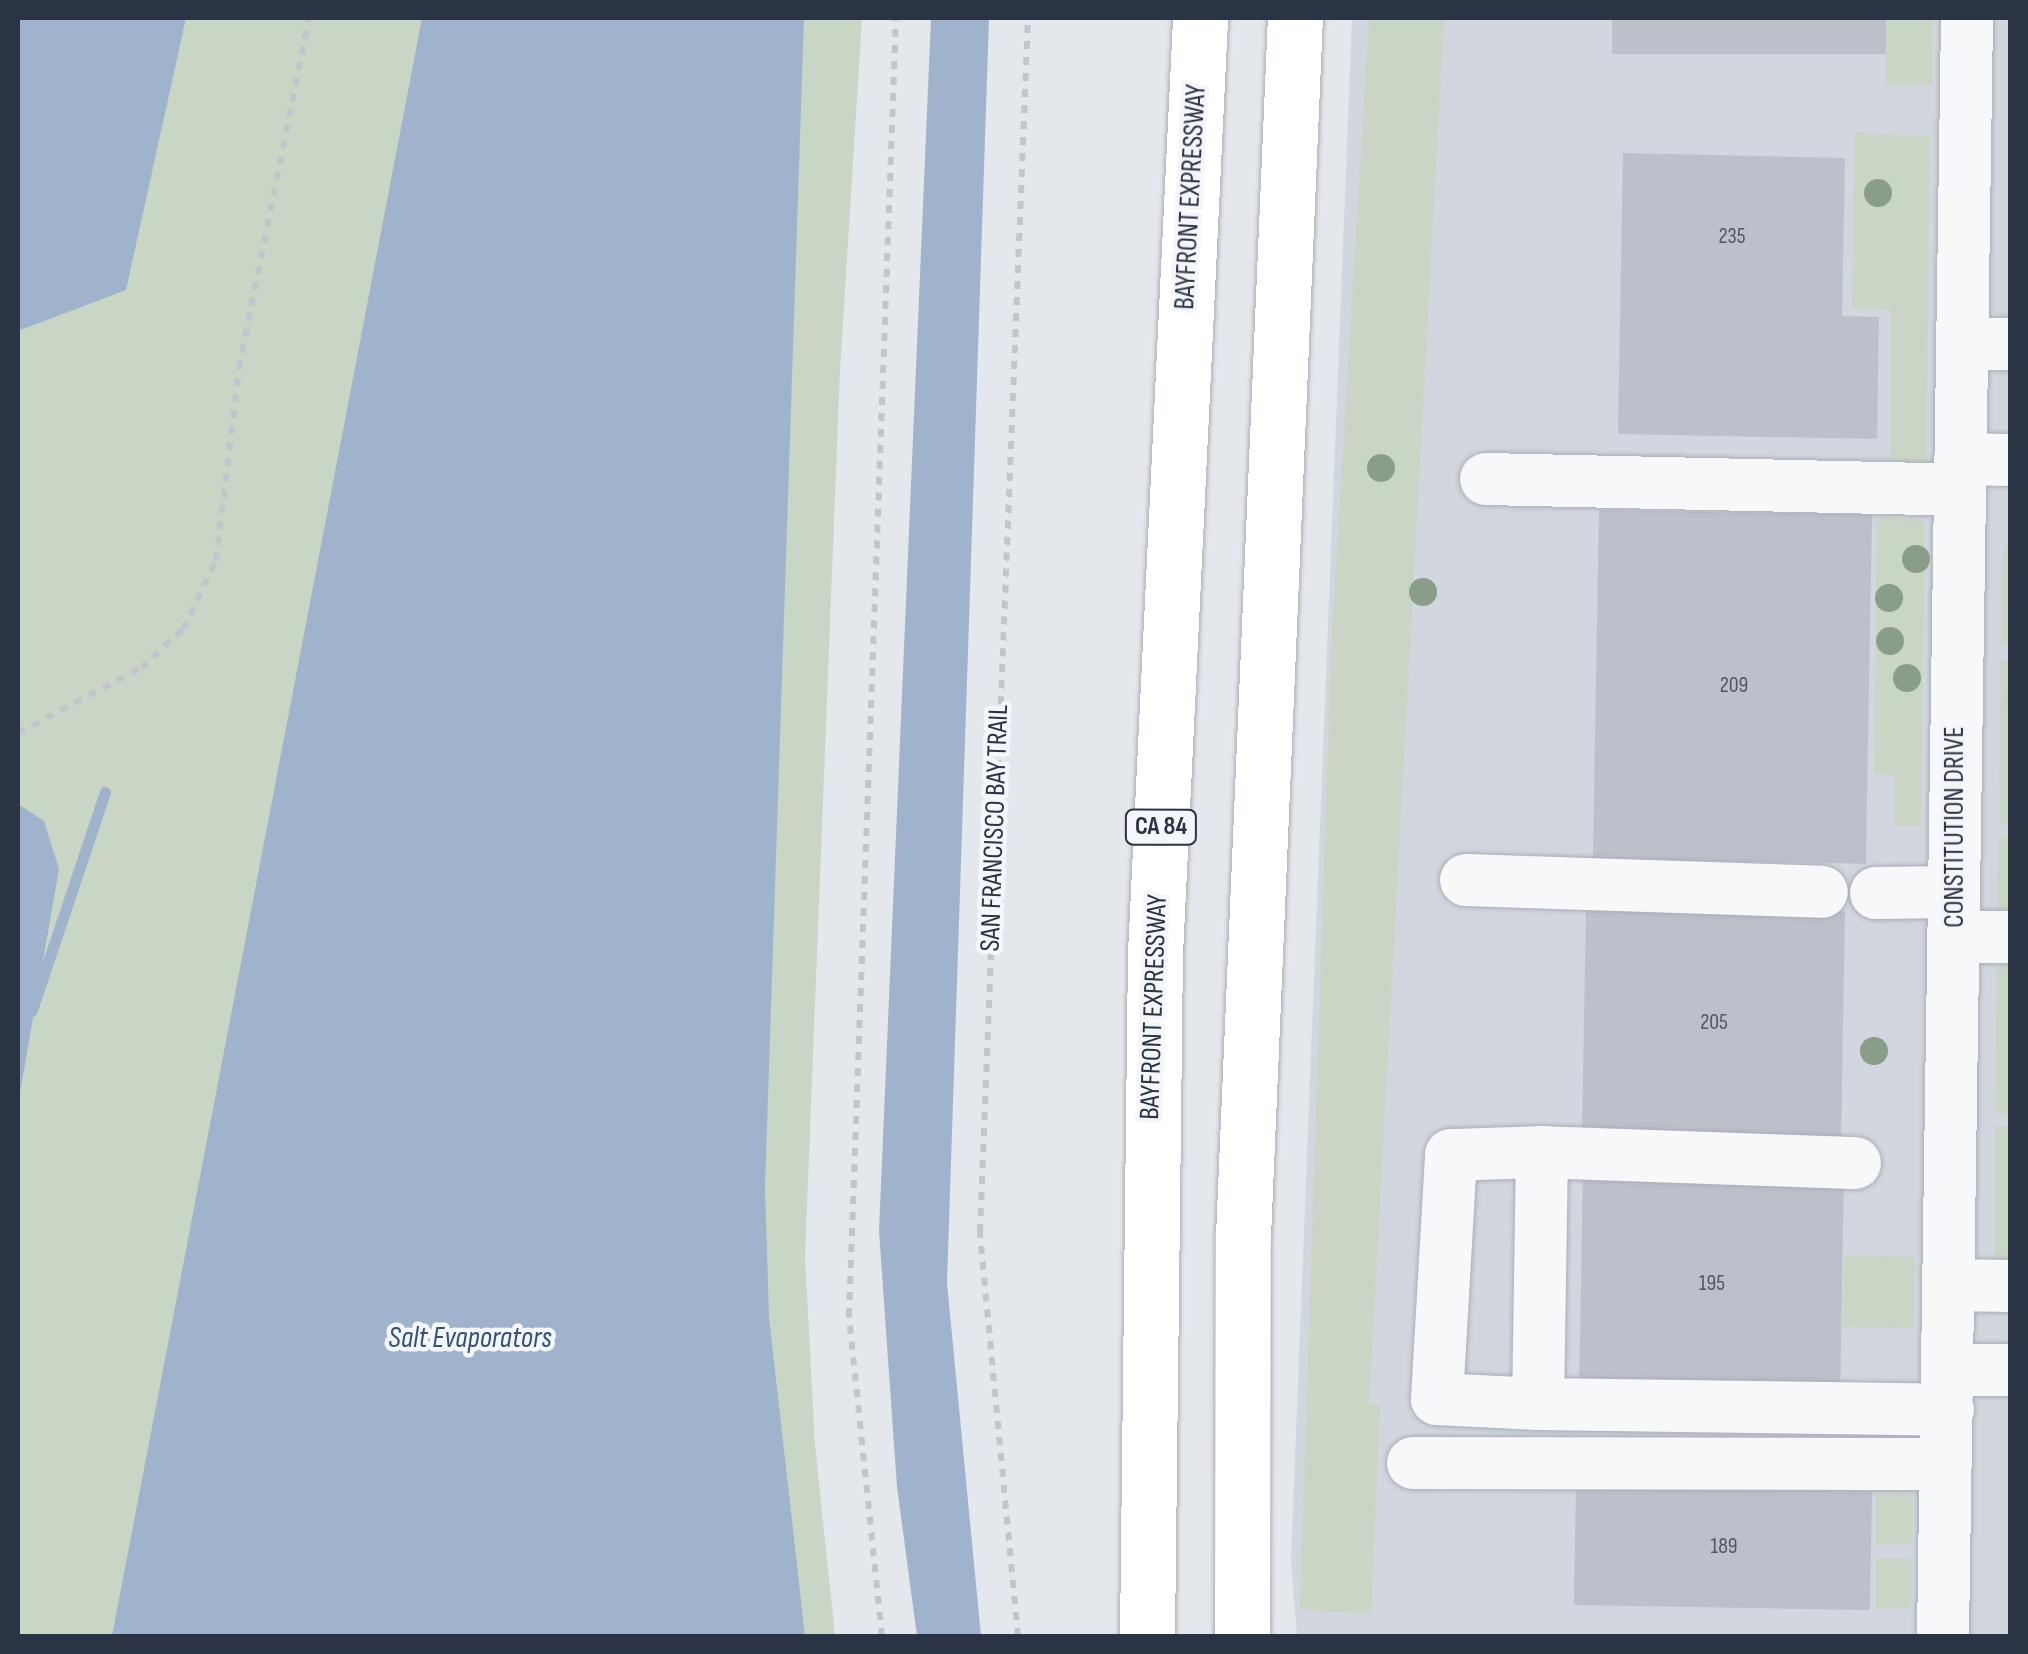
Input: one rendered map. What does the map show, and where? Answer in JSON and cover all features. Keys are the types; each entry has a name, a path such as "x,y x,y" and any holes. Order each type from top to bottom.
{"highway":[{"name":"BAYFRONT EXPRESSWAY","path":"1147,1636 1155,953 1200,18"},
{"path":"1242,1636 1243,1217 1296,18"}],"street":[{"name":"CONSTITUTION DRIVE","path":"1943,1636 1953,914 1986,344 1966,18"},
{"path":"1486,479 1976,470"},
{"path":"1466,880 1822,892"},
{"path":"1876,893 1953,914 2010,937"},
{"path":"1855,1162 1551,1152 1451,1155 1437,1399 1814,1410 1947,1390 2010,1370"},
{"path":"1551,1152 1553,1405"},
{"path":"1949,1286 2010,1286"},
{"path":"1413,1463 1946,1464"}],"path":[{"path":"18,733 141,668 183,629 216,561 239,368 309,18"},
{"path":"882,1636 849,1316 896,18"},
{"name":"SAN FRANCISCO BAY TRAIL","path":"1018,1636 980,1232 1028,18"}],"shaded area":[{"path":"1352,18 2010,18 2010,1636 1297,1636 1291,1560"}],"green space":[{"name":"Salt Evaporators","path":"18,18 862,18 840,370 805,1257 815,1445 835,1636 18,1636"},
{"path":"1369,18 1444,18 1369,1404 1380,1405 1371,1614 1300,1610 1331,650"},
{"path":"1886,18 1932,18 1932,85 1886,85"},
{"path":"1855,132 1930,137 1926,464 1890,468 1890,310 1852,309"},
{"path":"1877,516 1925,520 1921,826 1894,826 1895,775 1874,774"},
{"path":"2010,533 2010,646 2001,646 2002,558"},
{"path":"2001,660 2010,660 2010,823 1999,823"},
{"path":"1999,837 2010,837 2010,914 1997,914"},
{"path":"2010,963 2010,1113 1995,1114 1997,966"},
{"path":"1995,1126 2010,1126 2010,1259 1995,1259"},
{"path":"1844,1256 1915,1257 1914,1328 1843,1327"},
{"path":"1876,1494 1912,1494 1912,1545 1876,1545"},
{"path":"1876,1558 1911,1558 1911,1609 1876,1609"}],"water":[{"path":"18,18 186,18 126,290 18,331"},
{"name":"Salt Evaporators","path":"422,18 804,18 765,1188 769,1317 805,1636 112,1636"},
{"path":"931,18 989,18 947,1283 981,1636 917,1636 897,1487 879,1231"},
{"path":"18,804 44,821 59,869 18,1104"}],"building":[{"path":"1612,18 1886,18 1886,54 1612,54"},
{"path":"1623,153 1845,158 1842,316 1879,317 1877,439 1618,434"},
{"path":"1599,510 1872,515 1866,864 1593,859"},
{"path":"1586,907 1845,912 1841,1137 1582,1133"},
{"path":"1583,1169 1844,1174 1840,1399 1579,1394"},
{"path":"1576,1486 1872,1491 1870,1610 1574,1605"}],"waterway":[{"path":"32,1010 105,792"}]}
